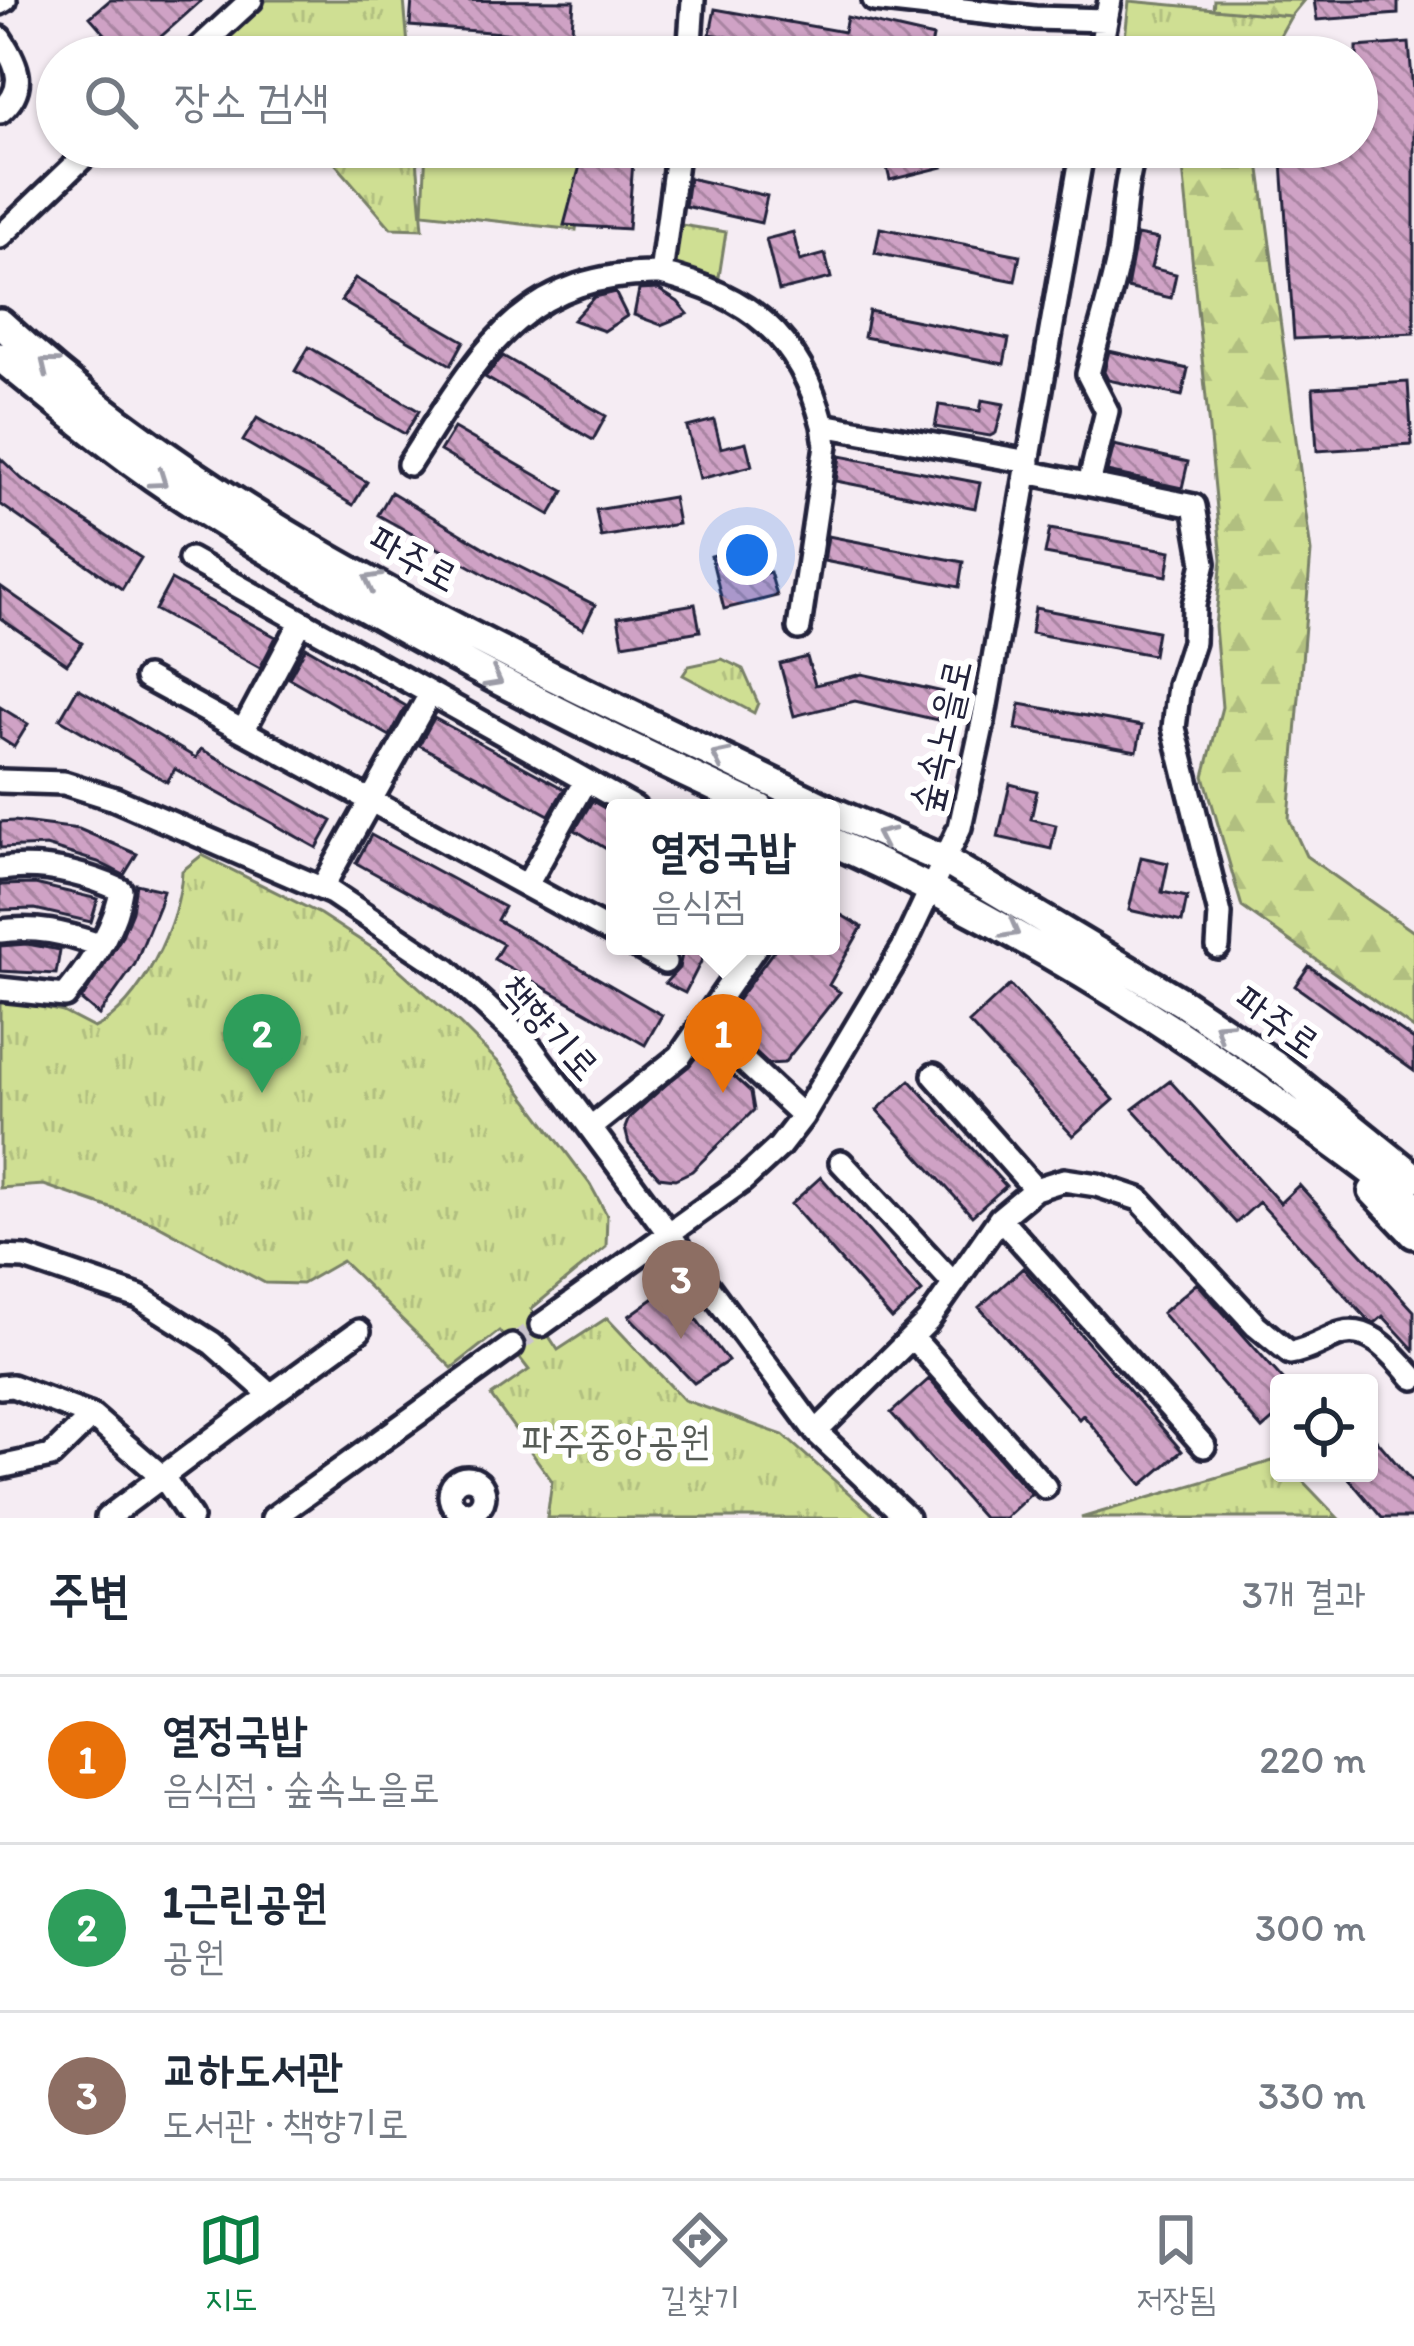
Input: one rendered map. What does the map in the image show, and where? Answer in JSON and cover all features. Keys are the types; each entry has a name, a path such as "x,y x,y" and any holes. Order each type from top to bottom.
{"main road":[{"name":"파주로","path":"0,322 100,407 197,476 363,577 808,799"},
{"name":"파주로","path":"0,357 101,440 175,492 328,587 601,734 741,799"},
{"name":"파주로","path":"840,814 944,860 1088,945 1274,1064 1414,1177"},
{"name":"파주로","path":"840,845 931,886 1085,973 1243,1078 1414,1205"},
{"path":"1274,1064 1325,1093 1414,1165"},
{"path":"1243,1078 1374,1191 1414,1234"}],"street":[{"path":"211,36 250,0"},
{"path":"690,36 693,0"},
{"path":"874,0 1108,10"},
{"path":"0,38 19,71 19,85 16,96 0,112"},
{"path":"0,237 72,168"},
{"path":"661,274 675,168"},
{"name":"숲속노을로","path":"541,1325 742,1181 779,1147 803,1116 903,948 960,826 979,742 1079,168"},
{"path":"1089,484 1107,411 1088,374 1113,287 1130,168"},
{"path":"409,464 456,392 516,318 544,299 586,281 622,273 661,274 710,287 769,325 799,362 823,425 826,445 799,628"},
{"path":"823,425 1194,506 1204,563 1174,728 1220,914 1218,947"},
{"path":"190,559 618,799"},
{"path":"243,731 301,622"},
{"path":"146,678 606,929"},
{"path":"322,888 429,696"},
{"name":"책향기로","path":"0,781 64,783 116,799 322,888 446,970 530,1048 816,1432 907,1518"},
{"path":"527,885 585,781"},
{"path":"0,869 62,870 121,890 118,909 99,945 65,996 0,989"},
{"path":"0,931 62,932 99,945"},
{"path":"652,955 665,962"},
{"path":"591,1127 680,1056 749,955"},
{"path":"705,1025 803,1116"},
{"path":"934,1075 1035,1189"},
{"path":"841,1162 955,1284"},
{"path":"816,1432 912,1336 1000,1218 1035,1189 1064,1180 1097,1184 1139,1199 1256,1325 1290,1353 1314,1349 1339,1333 1376,1337 1414,1378"},
{"path":"1000,1218 1204,1446"},
{"path":"0,1258 25,1258 139,1297 212,1343 272,1395"},
{"path":"107,1518 358,1331"},
{"path":"912,1336 1045,1487"},
{"path":"273,1518 512,1346"},
{"path":"0,1387 12,1386 92,1416 164,1478 191,1518"},
{"path":"0,1467 51,1456 92,1416"}],"green space":[{"path":"267,0 404,0 407,36 223,35"},
{"path":"1214,0 1304,0 1291,16 1213,9"},
{"path":"1129,1 1291,16 1280,36 1125,36"},
{"path":"339,168 418,168 423,229 391,228"},
{"path":"425,168 583,168 576,230 423,213"},
{"path":"1183,168 1260,168 1311,552 1289,819 1306,856 1414,932 1414,1029 1242,907 1204,776 1222,707 1215,626 1222,559"},
{"path":"675,224 726,232 719,277 668,269"},
{"path":"722,659 743,669 758,703 754,713 683,675 689,666"},
{"name":"파주중앙공원","path":"202,855 320,914 383,955 501,1065 590,1184 607,1215 606,1247 531,1309 558,1350 607,1318 684,1400 783,1435 877,1518 547,1518 552,1481 491,1396 529,1370 499,1331 452,1368 342,1261 302,1284 265,1283 154,1223 44,1185 0,1188 0,997 63,1012 94,1028 111,1017 155,960 174,913 182,871"},
{"path":"1270,1462 1270,1482 1304,1482 1338,1518 1081,1518"}],"building":[{"path":"110,0 202,0 162,36 107,36 90,17"},
{"path":"412,0 574,1 572,36 410,26"},
{"path":"1314,0 1398,0 1398,14 1317,20"},
{"path":"715,9 844,32 847,17 929,36 721,36 710,34"},
{"path":"1409,43 1414,104 1414,333 1294,339 1282,168 1378,168 1378,45"},
{"path":"579,168 632,168 628,229 564,225"},
{"path":"887,168 939,168 890,180"},
{"path":"689,178 767,196 761,223 685,206"},
{"path":"880,228 1020,255 1015,281 875,253"},
{"path":"793,232 800,261 825,254 831,278 779,291 766,239"},
{"path":"1137,235 1158,239 1151,268 1176,274 1171,298 1127,288"},
{"path":"355,278 464,341 451,365 341,301"},
{"path":"658,289 688,314 661,325 634,315 639,290"},
{"path":"615,292 627,316 604,331 573,320 594,297"},
{"path":"869,311 1009,339 1004,364 864,337"},
{"path":"309,347 419,411 405,434 295,371"},
{"path":"1109,351 1188,369 1182,396 1108,380 1104,372"},
{"path":"503,356 606,416 593,440 485,377"},
{"path":"1408,382 1412,445 1317,451 1313,388"},
{"path":"982,400 1004,404 996,433 935,427 939,405 980,411"},
{"path":"257,418 367,482 353,505 243,441"},
{"path":"714,420 721,448 746,442 752,466 700,479 687,427"},
{"path":"454,428 564,491 550,515 440,451"},
{"path":"1114,445 1188,462 1182,488 1107,472"},
{"path":"840,456 980,483 975,508 836,481"},
{"path":"0,458 22,479 141,558 122,589 0,504"},
{"path":"391,492 500,557 595,605 583,629 378,515"},
{"path":"673,497 678,524 601,537 596,510"},
{"path":"1050,529 1171,551 1167,576 1045,554"},
{"path":"828,536 963,562 959,587 824,561"},
{"path":"738,549 745,578 770,572 777,596 724,609 711,556"},
{"path":"171,580 276,637 260,668 155,610"},
{"path":"0,586 82,643 67,664 0,618"},
{"path":"695,604 700,631 623,644 618,617"},
{"path":"1035,608 1157,631 1153,655 1031,633"},
{"path":"306,647 406,706 390,736 289,678"},
{"path":"807,657 815,685 862,674 943,692 937,720 855,701 794,716 780,664"},
{"path":"78,688 196,758 201,749 332,821 317,848 175,769 167,782 60,719"},
{"path":"1020,704 1142,726 1137,751 1016,729"},
{"path":"0,707 28,724 14,747 0,738"},
{"path":"434,718 564,789 549,815 419,745"},
{"path":"1010,784 1037,791 1031,819 1056,825 1051,849 998,837"},
{"path":"592,801 606,809 606,849 575,830"},
{"path":"0,822 79,829 137,854 124,875 46,846 0,848"},
{"path":"371,835 504,907 497,920 662,1015 645,1045 494,959 503,944 356,863"},
{"path":"1141,857 1168,863 1162,892 1187,897 1182,922 1129,910"},
{"path":"35,884 98,899 91,922 35,909 0,910 0,885"},
{"path":"136,884 163,890 159,905 135,964 99,1015 81,1000 121,938"},
{"path":"840,914 862,927 829,985 840,992 784,1063 769,1064 729,1027 727,1014 770,955 840,955"},
{"path":"27,944 60,950 56,974 0,971 0,946"},
{"path":"682,955 704,955 685,993 665,983 679,968"},
{"path":"1309,966 1414,1040 1414,1071 1295,986"},
{"path":"1010,985 1114,1100 1073,1136 969,1023"},
{"path":"710,1055 751,1092 754,1110 692,1171 675,1179 659,1177 629,1144 625,1128 629,1118 698,1056"},
{"path":"910,1080 1006,1186 972,1216 877,1110"},
{"path":"1170,1081 1280,1203 1299,1185 1414,1311 1414,1350 1383,1316 1375,1323 1369,1321 1259,1202 1236,1223 1133,1109"},
{"path":"821,1177 922,1292 892,1319 791,1204"},
{"path":"1023,1268 1182,1451 1142,1485 1083,1415 1079,1419 979,1307"},
{"path":"1197,1283 1278,1374 1270,1374 1270,1422 1262,1429 1162,1313"},
{"path":"671,1286 728,1361 694,1383 629,1316"},
{"path":"929,1379 1031,1494 1005,1518 983,1518 891,1413"},
{"path":"1378,1442 1414,1484 1414,1518 1382,1518 1352,1482 1378,1482"}],"tunnel":[{"path":"512,1346 541,1325"}],"place":[{"name":"1근린공원","path":"262,1093"},
{"name":"열정국밥","path":"723,1093"},
{"name":"교하도서관","path":"681,1339"}]}
